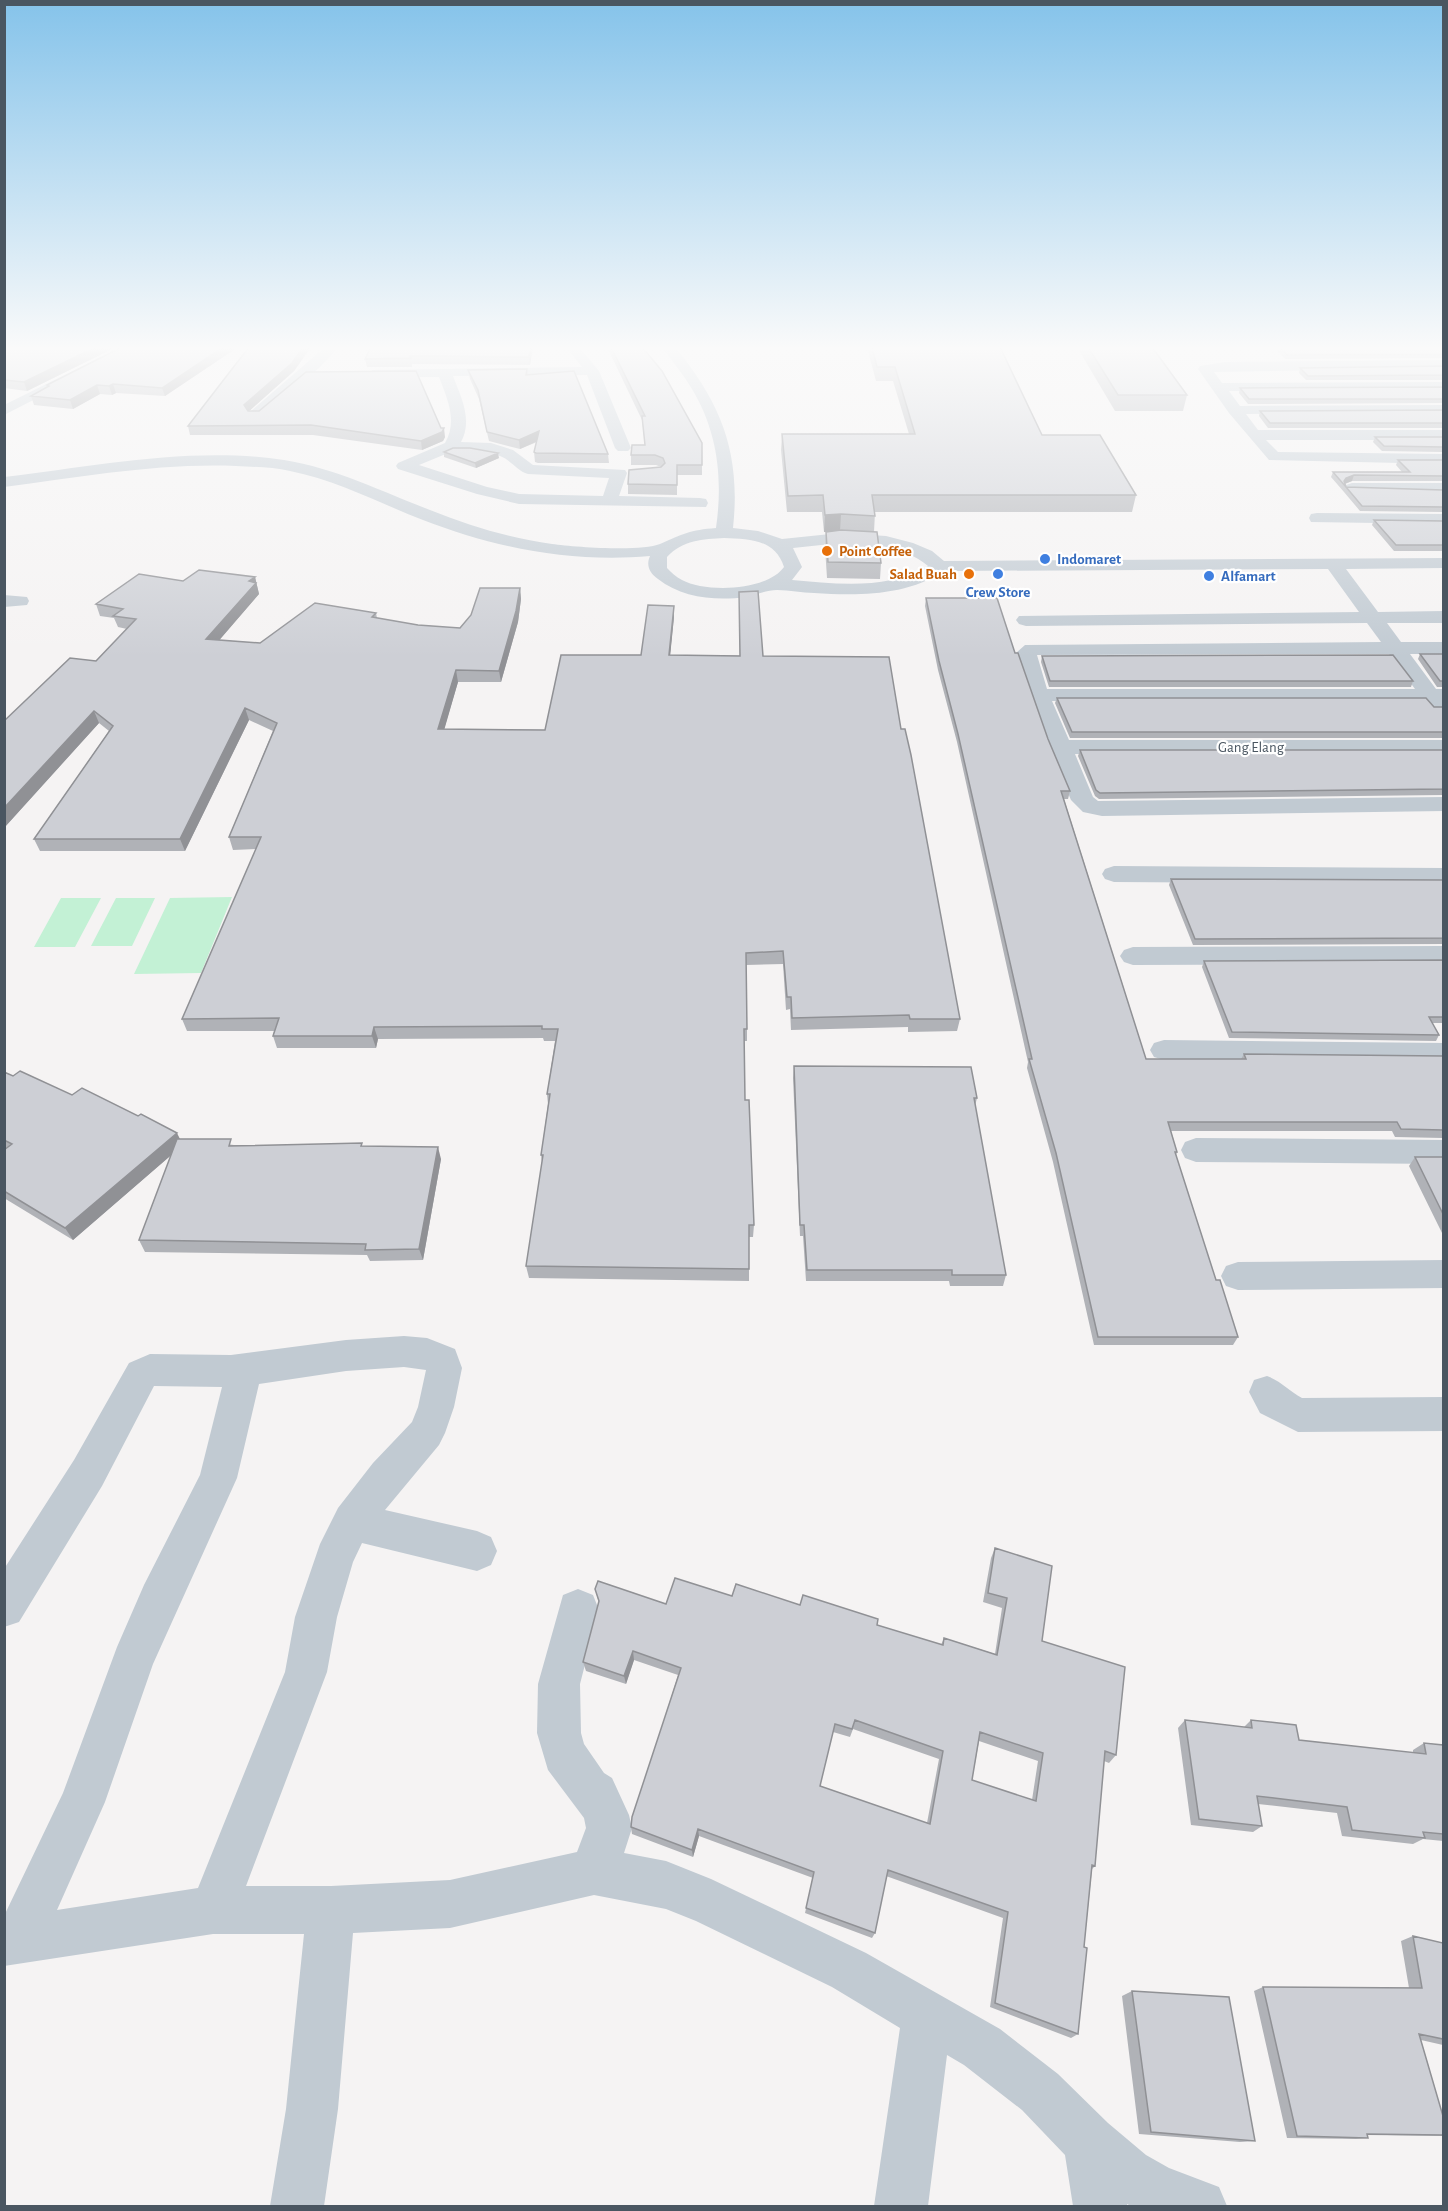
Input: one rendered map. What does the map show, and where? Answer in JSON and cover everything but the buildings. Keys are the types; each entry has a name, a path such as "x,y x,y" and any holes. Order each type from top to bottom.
{"street":[{"path":"361,489 404,466 441,450"},
{"path":"498,450 508,453 528,469 625,473 609,502"},
{"path":"723,450 729,479 728,510 724,533"},
{"path":"1266,450 1270,455 1279,458 1443,459"},
{"path":"4,482 151,462 229,460 298,468 506,542 542,548 635,553 663,549 689,537 724,533 754,536 778,545 788,552 792,560 792,569 786,577 774,584 744,592 707,592 673,584 663,576 657,568 656,558 663,549"},
{"path":"404,466 483,491 519,499 700,503"},
{"path":"4,469 21,473 30,479"},
{"path":"4,494 153,472 190,471 269,476 285,479 319,492"},
{"path":"4,494 30,479"},
{"path":"1352,488 1443,488"},
{"path":"1317,518 1443,519"},
{"path":"778,545 814,538 861,538 902,546 923,554 940,566 1443,564"},
{"path":"458,544 491,554 533,561 657,568"},
{"path":"1333,564 1395,648 1437,695 1443,713"},
{"path":"774,584 853,590 902,583 929,575 940,566"},
{"path":"1026,620 1443,617"},
{"path":"1443,648 1032,649 1026,653 1038,695 1059,747 1083,800 1096,808 1443,804"},
{"path":"1038,695 1437,695"},
{"name":"Gang Elang","path":"1059,747 1443,747"},
{"path":"1114,874 1443,876"},
{"path":"1133,956 1443,955"},
{"path":"1164,1050 1443,1053"},
{"path":"1196,1150 1443,1152"},
{"path":"1238,1276 1443,1274"},
{"path":"4,1607 88,1473 142,1374 150,1370 243,1370 323,1358 403,1352 435,1355 442,1360 444,1368 436,1407 426,1433 387,1476 352,1521 334,1558 316,1617 306,1672 213,1910"},
{"path":"11,1941 82,1802 132,1662 218,1478 243,1370"},
{"path":"1267,1392 1273,1401 1298,1415 1443,1414"},
{"path":"352,1521 477,1551"},
{"path":"578,1610 558,1684 560,1734 564,1754 588,1789 596,1794 606,1815 609,1828 594,1871"},
{"path":"11,1941 213,1910 331,1910 450,1904 594,1871 666,1885 711,1903 849,1970 982,2047 1040,2092 1089,2142 1137,2180 1156,2191 1200,2206"},
{"path":"297,2206 312,2109 331,1910"},
{"path":"901,2206 927,2014"},
{"path":"1089,2142 1100,2206"}],"green space":[{"path":"232,897 201,973 134,974 170,898"},
{"path":"61,898 101,898 75,947 34,947"},
{"path":"116,898 155,898 132,946 91,946"}],"place":[{"name":"Point Coffee","path":"827,551"},
{"name":"Indomaret","path":"1045,559"},
{"name":"Salad Buah","path":"969,574"},
{"name":"Crew Store","path":"998,574"},
{"name":"Alfamart","path":"1209,576"}]}
